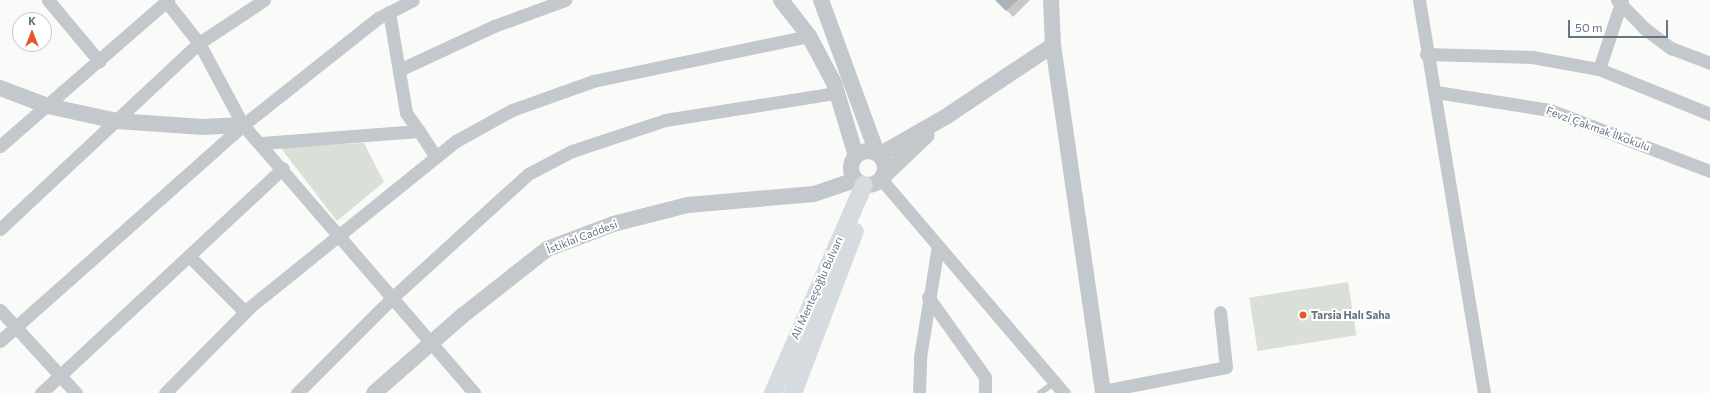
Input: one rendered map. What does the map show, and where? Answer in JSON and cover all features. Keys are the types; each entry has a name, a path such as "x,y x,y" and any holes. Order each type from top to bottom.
{"main road":[{"name":"Ali Menteşoğlu Bulvarı","path":"773,393 872,181"},
{"name":"Ali Menteşoğlu Bulvarı","path":"793,393 872,181"}],"street":[{"path":"48,0 99,61"},
{"path":"0,146 48,106 166,0 198,43 243,125 262,143 283,168 336,236 394,296 430,344 474,393"},
{"path":"0,229 198,43 264,0"},
{"path":"0,341 243,125 389,12 413,0"},
{"path":"398,70 494,26 565,0"},
{"path":"781,0 809,36 836,92 856,156 851,168 872,181 938,246 1064,393"},
{"path":"821,0 843,53 878,154 884,162 872,181"},
{"path":"1051,0 1053,45 1103,392 1226,367 1220,312"},
{"path":"1419,0 1426,54 1436,92 1484,393"},
{"path":"1599,70 1620,1"},
{"path":"1620,1 1644,28 1672,48 1710,63"},
{"path":"389,12 406,113 435,156"},
{"path":"165,393 245,312 336,236 435,156 512,110 593,81 809,36 843,53"},
{"path":"856,156 867,151 878,154 947,116 1053,45"},
{"path":"1426,54 1532,57 1599,70 1710,114"},
{"path":"0,88 48,106 116,121 203,127 243,125"},
{"path":"297,393 394,296 528,174 572,151 665,120 836,92"},
{"name":"Fevzi Çakmak İlkokulu","path":"1436,92 1550,110 1710,171"},
{"path":"872,181 947,116"},
{"path":"262,143 419,131"},
{"path":"41,393 283,168"},
{"name":"İstiklal Caddesi","path":"374,393 430,344 554,246 613,224 688,206 814,194 872,181"},
{"path":"919,393 928,297 938,246"},
{"path":"189,256 245,312"},
{"path":"928,297 985,377 985,393"},
{"path":"0,310 76,393"}],"lane":[{"path":"1040,393 1055,382"}],"shaded area":[{"path":"364,143 384,182 337,221 280,147"},
{"name":"Tarsia Halı Saha","path":"1348,282 1356,335 1258,351 1249,298"}],"building":[{"path":"995,0 1018,0 1006,11"}],"place":[{"name":"Tarsia Halı Saha","path":"1303,315"}]}
